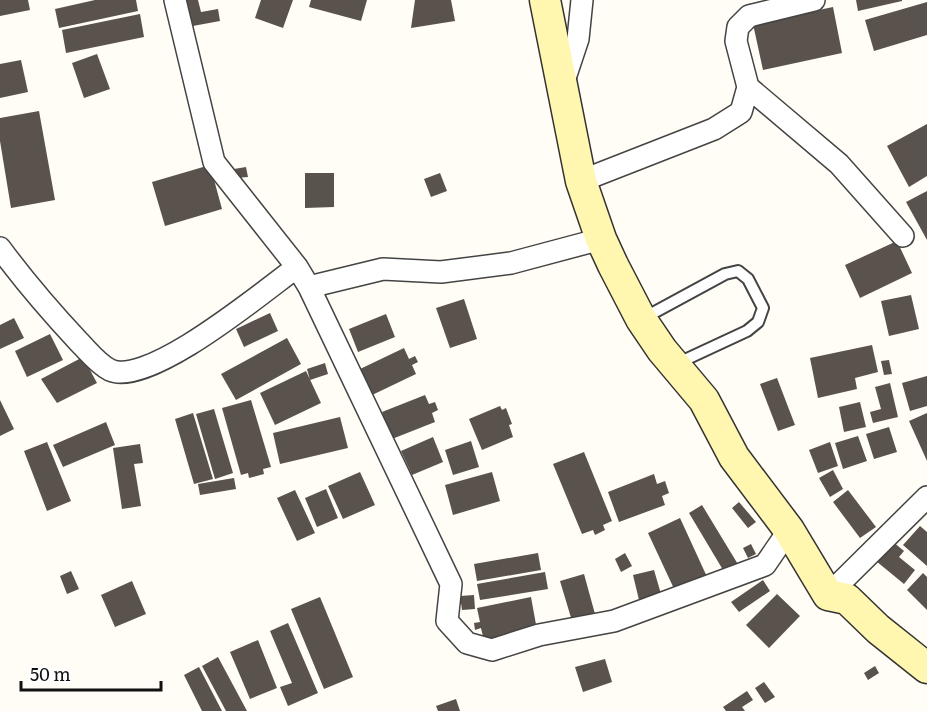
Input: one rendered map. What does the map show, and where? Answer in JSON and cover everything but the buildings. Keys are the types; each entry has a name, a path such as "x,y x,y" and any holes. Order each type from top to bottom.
{"main road":[{"path":"545,0 581,181 601,239 641,319 674,365 704,400 734,457 789,530 828,594 847,599 878,629 927,668"}],"street":[{"path":"175,0 214,162 297,267 309,287 450,584 447,621 467,643 492,650 539,635 614,621 765,565 789,530"},
{"path":"562,86 578,39 582,0"},
{"path":"581,181 714,129 741,112 748,87 736,41 738,27 749,16 814,0"},
{"path":"748,87 839,164 903,236"},
{"path":"309,287 382,269 441,272 502,265 601,239"},
{"path":"0,249 36,296 95,358 111,371 132,371 174,355 297,267"},
{"path":"828,594 927,497"}],"lane":[{"path":"641,319 725,274 738,271 748,279 763,308 758,322 747,331 674,365"}]}
